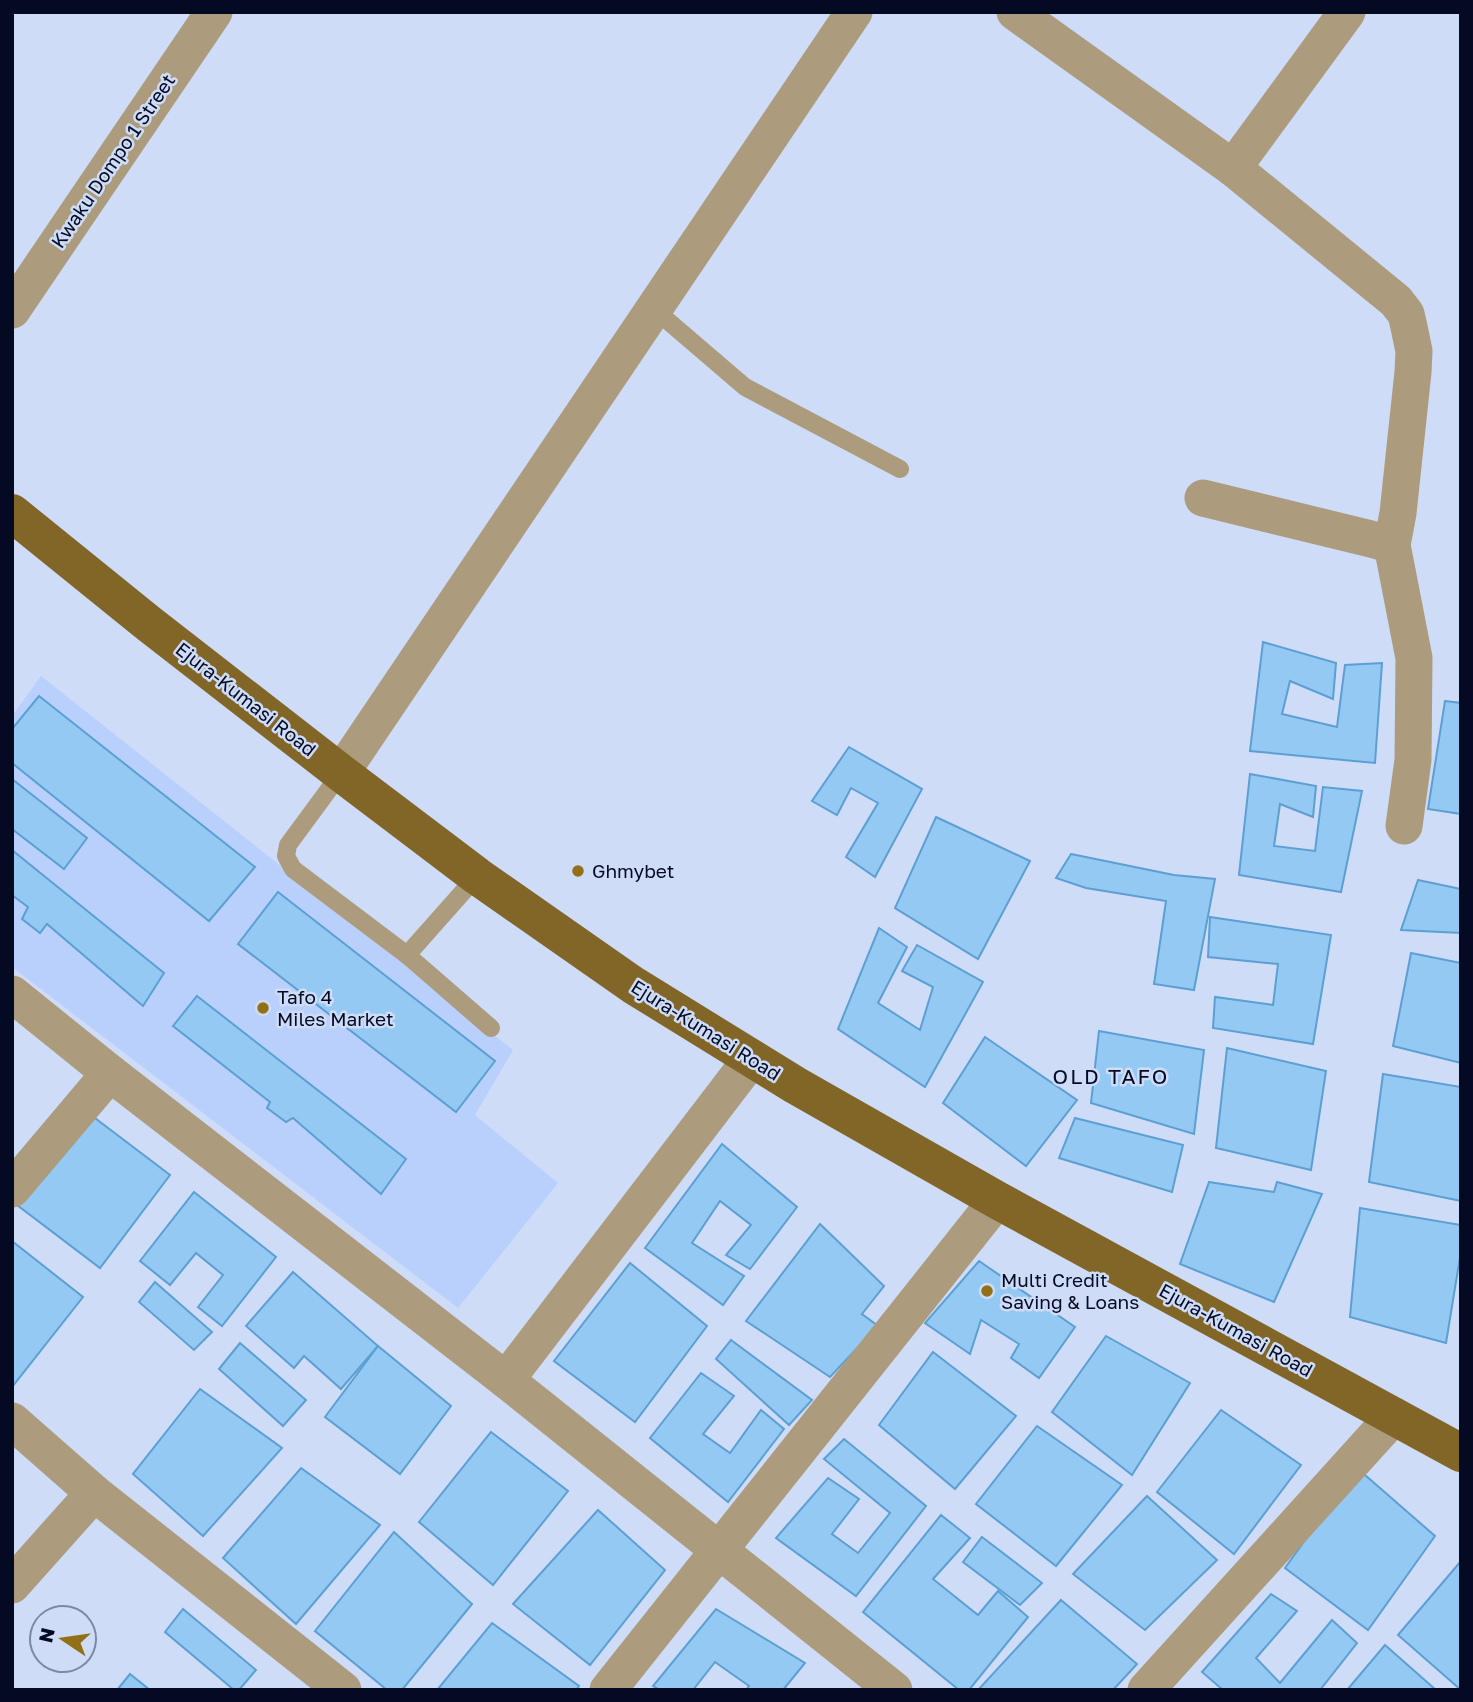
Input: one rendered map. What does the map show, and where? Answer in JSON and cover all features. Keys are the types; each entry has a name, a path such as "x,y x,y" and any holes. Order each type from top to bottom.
{"main road":[{"name":"Ejura-Kumasi Road","path":"12,513 341,773 477,876 633,985 752,1058 997,1200 1461,1453"}],"street":[{"name":"Kwaku Dompo 1 Street","path":"12,310 214,12"},
{"path":"341,773 854,12"},
{"path":"1015,12 1233,168 1396,301 1406,313 1414,351 1413,372 1398,513 1392,545 1414,658 1413,760 1404,827"},
{"path":"1233,168 1347,12"},
{"path":"1203,498 1392,545"},
{"path":"12,994 506,1380 894,1690"},
{"path":"506,1380 752,1058"},
{"path":"12,1189 110,1073"},
{"path":"608,1690 997,1200"},
{"path":"1146,1690 1394,1416"},
{"path":"12,1421 94,1493 343,1690"},
{"path":"12,1585 94,1493"}],"lane":[{"path":"654,309 745,387 900,469"},
{"path":"341,773 288,845 286,856 293,869 407,956 491,1028"},
{"path":"407,956 477,876"}],"shaded area":[{"name":"Tafo 4 Miles Market","path":"41,676 513,1050 475,1115 558,1183 458,1308 12,967 12,716"}],"building":[{"path":"1263,642 1336,663 1333,699 1290,681 1282,714 1337,727 1345,665 1382,663 1375,763 1250,751"},
{"path":"39,696 255,867 209,921 12,763 12,729"},
{"path":"1445,701 1461,703 1461,814 1428,809"},
{"path":"849,747 922,789 875,877 846,857 878,803 851,788 837,815 812,801"},
{"path":"1250,774 1316,786 1313,817 1280,804 1274,846 1315,851 1323,787 1362,791 1341,892 1239,875"},
{"path":"12,779 87,838 64,869 12,829"},
{"path":"936,817 1030,861 978,959 895,908"},
{"path":"12,850 164,973 143,1006 47,924 40,933 22,919 28,907 12,895"},
{"path":"1071,854 1174,875 1215,879 1194,990 1154,984 1166,901 1086,888 1056,878"},
{"path":"1418,880 1461,889 1461,933 1401,930"},
{"path":"278,892 495,1061 456,1112 238,944"},
{"path":"1210,917 1331,935 1313,1044 1213,1028 1215,997 1273,1005 1278,964 1208,957"},
{"path":"879,928 907,947 878,1003 920,1030 933,987 902,971 917,945 983,982 925,1087 838,1029"},
{"path":"1411,953 1461,963 1461,1063 1393,1046"},
{"path":"197,996 406,1159 381,1194 293,1118 286,1122 267,1108 270,1102 173,1026"},
{"path":"1099,1031 1204,1050 1194,1134 1091,1103"},
{"path":"985,1037 1077,1100 1026,1166 943,1103"},
{"path":"1227,1048 1326,1071 1311,1170 1216,1148"},
{"path":"1383,1074 1461,1087 1461,1201 1369,1182"},
{"path":"87,1112 170,1175 100,1268 17,1205"},
{"path":"1075,1118 1183,1145 1172,1192 1059,1158"},
{"path":"722,1144 797,1207 750,1269 726,1255 751,1225 720,1201 692,1243 744,1276 723,1305 645,1248"},
{"path":"1209,1182 1274,1192 1277,1182 1322,1194 1274,1302 1180,1264"},
{"path":"194,1192 276,1257 222,1326 198,1307 223,1275 196,1253 170,1285 140,1261"},
{"path":"1360,1208 1461,1225 1461,1251 1446,1343 1350,1317"},
{"path":"820,1224 884,1286 862,1314 878,1326 830,1377 746,1321"},
{"path":"12,1241 83,1297 12,1387"},
{"name":"Multi Credit Saving & Loans","path":"979,1261 1075,1327 1039,1378 1011,1358 1019,1344 981,1320 970,1354 925,1323"},
{"path":"630,1263 707,1326 635,1422 554,1361"},
{"path":"293,1272 378,1346 341,1389 304,1356 294,1368 246,1326"},
{"path":"155,1282 212,1332 194,1350 139,1302"},
{"path":"1106,1336 1190,1383 1132,1475 1052,1412"},
{"path":"731,1340 812,1400 789,1425 716,1359"},
{"path":"240,1343 306,1400 283,1426 219,1369"},
{"path":"378,1346 451,1406 400,1474 325,1417"},
{"path":"933,1352 1016,1416 955,1489 879,1425"},
{"path":"701,1373 734,1396 703,1434 730,1453 761,1410 784,1429 728,1502 650,1438"},
{"path":"200,1389 282,1448 203,1536 133,1474"},
{"path":"1221,1410 1301,1465 1234,1554 1157,1492"},
{"path":"1037,1426 1122,1485 1056,1566 976,1504"},
{"path":"491,1432 568,1491 493,1585 419,1522"},
{"path":"844,1439 926,1506 856,1596 776,1538 828,1478 859,1499 832,1534 858,1553 890,1513 824,1459"},
{"path":"301,1468 380,1525 296,1624 223,1558"},
{"path":"1357,1468 1435,1536 1368,1630 1285,1568"},
{"path":"1147,1496 1217,1560 1145,1630 1073,1574"},
{"path":"598,1510 665,1570 590,1665 513,1604"},
{"path":"941,1515 970,1538 933,1579 978,1615 998,1591 1028,1617 969,1690 959,1690 863,1612"},
{"path":"394,1532 472,1604 402,1690 387,1690 315,1631"},
{"path":"982,1537 1042,1583 1020,1605 963,1562"},
{"path":"1461,1561 1461,1690 1398,1635"},
{"path":"1271,1594 1297,1611 1256,1658 1280,1683 1332,1620 1357,1643 1320,1690 1223,1690 1202,1672"},
{"path":"1061,1600 1137,1664 1113,1690 978,1690"},
{"path":"183,1609 256,1670 239,1690 234,1690 165,1632"},
{"path":"716,1609 805,1663 783,1690 746,1690 749,1686 715,1662 693,1690 660,1690 653,1686"},
{"path":"492,1623 579,1686 576,1690 437,1690"},
{"path":"1385,1645 1436,1690 1347,1690"},
{"path":"130,1674 150,1690 117,1690"}],"place":[{"name":"Ghmybet","path":"578,871"},
{"name":"Tafo 4 Miles Market","path":"263,1008"},
{"name":"Multi Credit Saving & Loans","path":"987,1291"}],"district":[{"name":"OLD TAFO","path":"1111,1077"}]}
